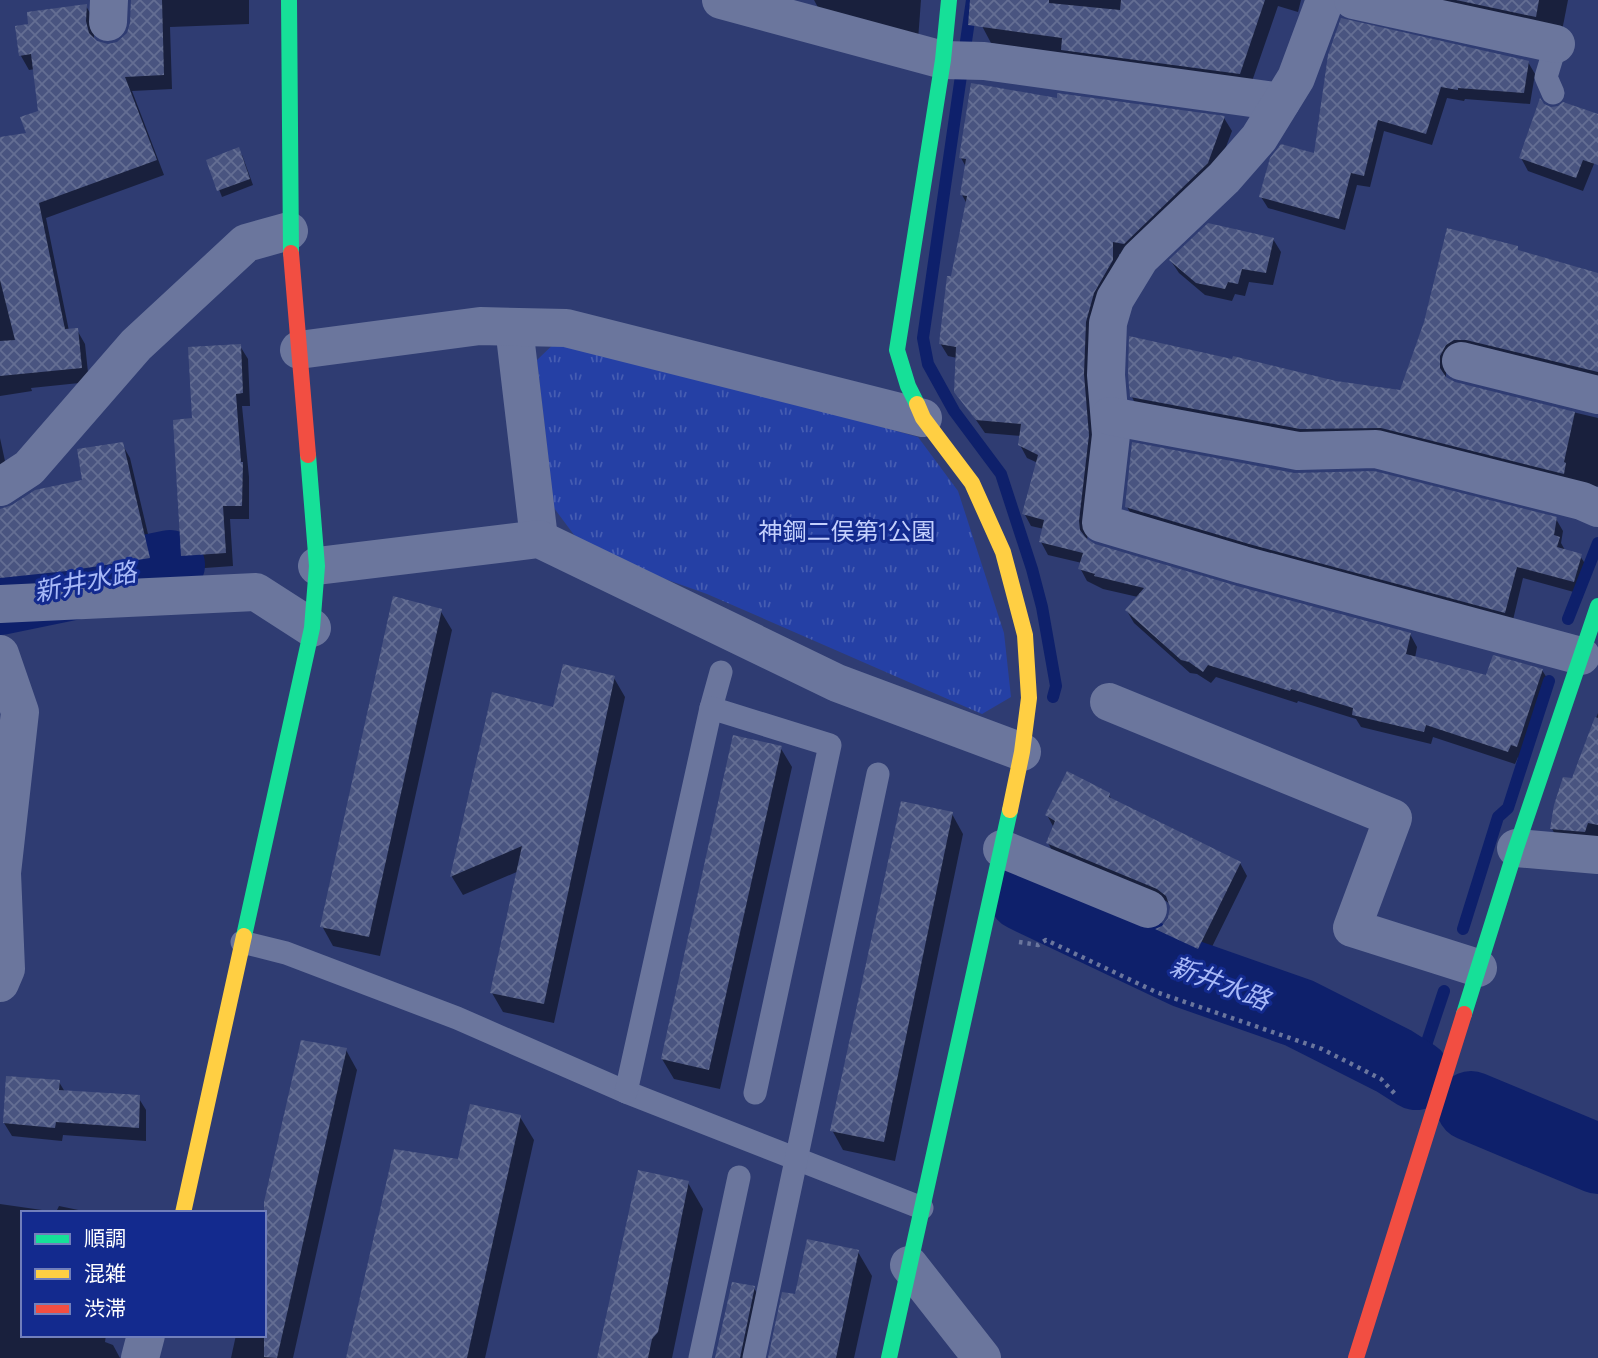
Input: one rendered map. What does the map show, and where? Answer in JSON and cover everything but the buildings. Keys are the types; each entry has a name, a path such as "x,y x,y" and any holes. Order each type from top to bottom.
{"street":[{"path":"183,1211 312,628 317,566 289,231 289,0"},
{"path":"721,0 943,60 984,61 1281,102"},
{"path":"889,1358 1002,849 1022,752 1029,698 1025,635 1003,552 972,483 923,418 908,386 898,350 943,60 949,0"},
{"path":"1325,0 1296,78 1259,138 1140,258 1115,299 1108,323 1106,374 1111,435 1101,523 1244,565 1581,656"},
{"path":"1353,0 1556,44"},
{"path":"0,487 29,468 136,345 246,243 289,231"},
{"path":"299,350 480,326 566,328 923,418"},
{"path":"514,327 539,539"},
{"path":"1461,361 1598,395"},
{"path":"1110,416 1298,452 1376,449 1581,501 1598,508"},
{"path":"317,566 539,539 837,683 1022,752"},
{"path":"0,604 256,592 312,628"},
{"path":"1356,1358 1516,848 1598,606"},
{"path":"0,654 20,712 2,873 6,969 0,983"},
{"path":"1109,702 1393,818 1352,928 1478,968"},
{"path":"1516,848 1598,855"},
{"path":"1002,849 1148,909"},
{"path":"909,1265 982,1358"},
{"path":"140,1358 145,1337"}],"lane":[{"path":"1553,93 1546,77 1556,44"},
{"path":"626,1092 721,671"},
{"path":"711,708 830,745 755,1093"},
{"path":"754,1358 878,774"},
{"path":"242,942 286,953 445,1013 626,1092 922,1208"},
{"path":"700,1358 739,1177"}],"path":[{"path":"1045,940 1156,992 1322,1049 1381,1079 1405,1105 1432,1113"}],"green space":[{"name":"神鋼二俣第1公園","path":"561,337 918,437 958,491 1004,633 1011,697 982,714 707,594 586,551 554,508 537,360"}],"waterway":[{"path":"972,0 923,338 928,364 954,411 1001,474 1042,607 1056,686 1053,697"},
{"path":"1568,619 1598,543"},
{"name":"新井水路","path":"0,600 170,565"},
{"path":"1463,929 1498,817 1508,808 1549,681"},
{"name":"新井水路","path":"1023,896 1185,973 1299,1013 1416,1075"},
{"path":"1416,1075 1444,991"},
{"name":"新井水路","path":"1471,1106 1598,1159"}],"traffic: fast":[{"path":"289,0 291,253"},
{"path":"917,404 908,386 897,350 943,60 949,0"},
{"path":"244,936 312,628 317,566 308,455"},
{"path":"1464,1014 1516,848 1598,606"},
{"path":"889,1358 1010,810"}],"traffic: slow":[{"path":"917,404 923,418 972,483 1003,552 1025,635 1029,698 1022,752 1010,810"},
{"path":"183,1211 244,936"}],"traffic: jam":[{"path":"291,253 308,455"},
{"path":"1356,1358 1464,1014"}]}
